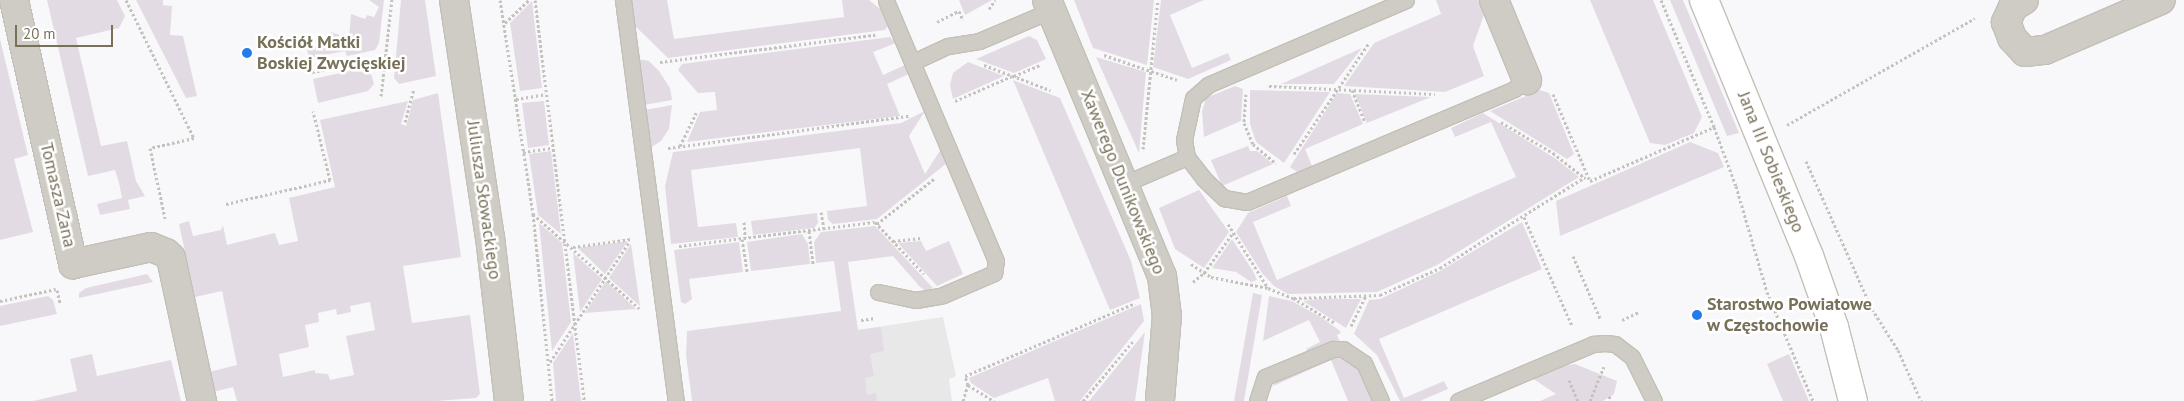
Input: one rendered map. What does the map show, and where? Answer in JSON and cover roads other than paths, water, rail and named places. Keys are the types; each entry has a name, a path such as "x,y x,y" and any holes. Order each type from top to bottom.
{"street":[{"name":"Tomasza Zana","path":"14,0 73,264 151,247 166,253 170,258 202,401"},
{"name":"Juliusza Słowackiego","path":"454,0 490,237 509,401"},
{"path":"1494,0 1527,80"},
{"name":"Jana III Sobieskiego","path":"1704,0 1775,169 1834,326 1872,401"},
{"path":"2024,0 2013,7 2006,22 2012,38 2025,52 2045,50 2161,0"},
{"name":"Xawerego Dunikowskiego","path":"1050,5 1133,180 1162,276 1167,315 1160,401"},
{"name":"Jana III Sobieskiego","path":"1834,326 1853,401"}],"lane":[{"path":"623,0 676,401"},
{"path":"878,292 916,300 943,295 994,273 996,261 886,0"},
{"path":"1402,2 1208,85 1193,98 1184,140 1188,157 1204,179 1224,198 1247,202 1514,89 1527,80"},
{"path":"913,62 948,46 980,40 1050,5"},
{"path":"1133,180 1188,157"},
{"path":"1458,401 1593,344 1615,344 1632,357 1654,401"},
{"path":"1258,401 1266,377 1333,348 1343,350 1364,363 1380,401"}],"place":[{"name":"Kościół Matki Boskiej Zwycięskiej","path":"247,53"},
{"name":"Starostwo Powiatowe w Częstochowie","path":"1697,315"}]}
